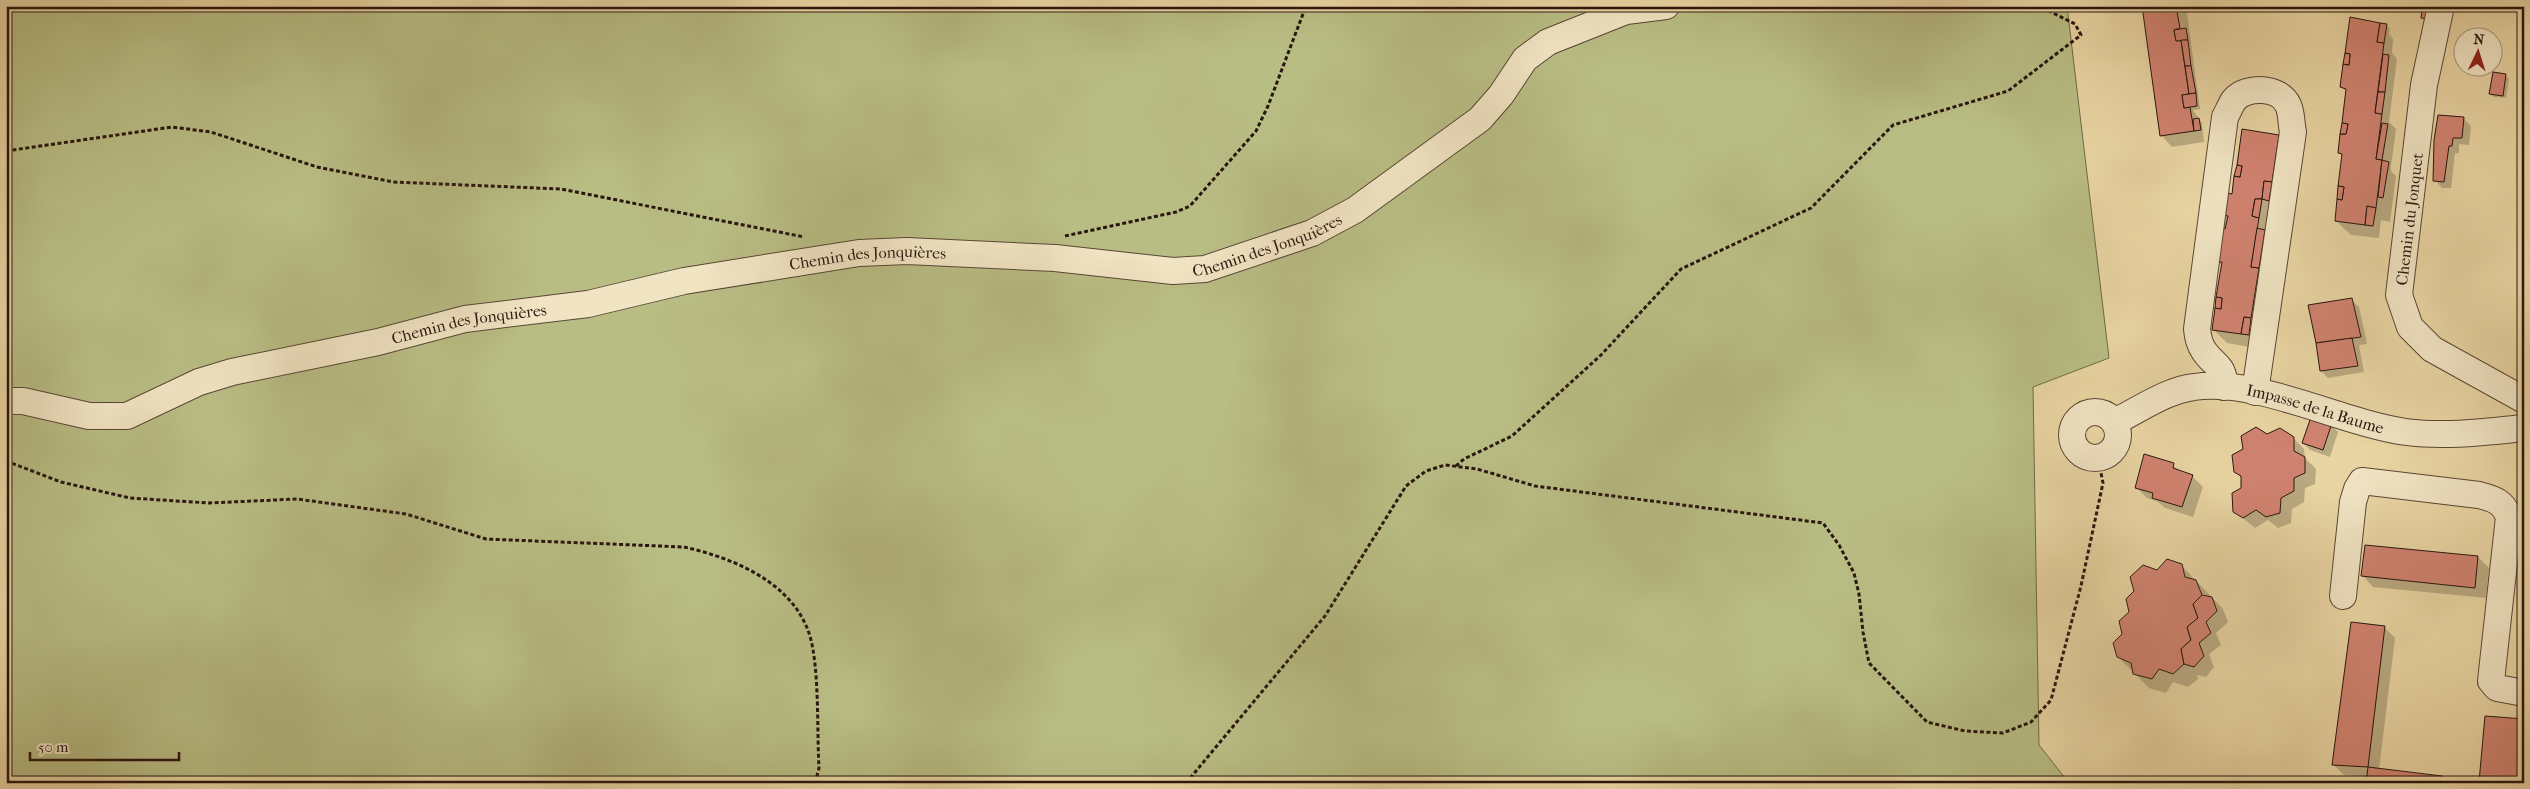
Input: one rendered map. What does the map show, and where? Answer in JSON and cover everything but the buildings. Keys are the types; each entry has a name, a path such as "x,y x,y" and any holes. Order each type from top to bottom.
{"street":[{"name":"Chemin des Jonquières","path":"6,401 23,401 89,416 127,416 199,382 232,372 378,342 465,320 588,304 684,281 859,252 907,251 1055,258 1174,271 1205,269 1312,233 1355,210 1416,168 1480,119 1501,95 1525,59 1548,42 1626,11 1666,6"},
{"name":"Chemin du Jonquet","path":"2441,6 2424,85 2399,295 2410,326 2432,349 2524,400"},
{"path":"2224,387 2222,369 2204,352 2199,343 2197,328 2226,117 2235,99 2248,91 2267,90 2281,96 2288,106 2293,132 2255,392"},
{"name":"Impasse de la Baume","path":"2114,422 2178,391 2194,387 2224,387 2255,392 2404,432 2449,435 2524,428"},
{"path":"2091,412 2100,412 2114,422 2118,440 2107,456 2098,458 2081,454 2075,448 2072,439 2072,430 2076,422 2091,412"},
{"path":"2343,596 2353,502 2362,481 2480,495 2496,500 2505,506 2509,517 2491,680 2498,688 2524,693"}],"path":[{"path":"1055,258 1061,238 1073,233 1176,212 1190,206 1256,131 1268,106 1306,6"},
{"path":"1456,466 1464,459 1512,436 1601,355 1681,269 1811,208 1893,125 2008,91 2081,35 2075,24 2039,6"},
{"path":"6,151 172,127 211,132 317,167 393,182 561,189 807,238"},
{"path":"1186,783 1326,616 1406,486 1426,470 1445,465 1477,469 1535,486 1823,524 1854,573 1859,594 1862,632 1869,663 1926,722 1965,731 2003,733 2031,722 2051,700 2081,586 2103,483 2098,458"},
{"path":"6,460 61,482 130,498 209,503 297,499 406,514 486,539 684,547 714,554 758,573 787,597 802,619 813,648 819,768 815,783"}],"green space":[{"path":"6,6 2067,6 2109,358 2033,387 2039,745 2069,783 6,783"}]}
